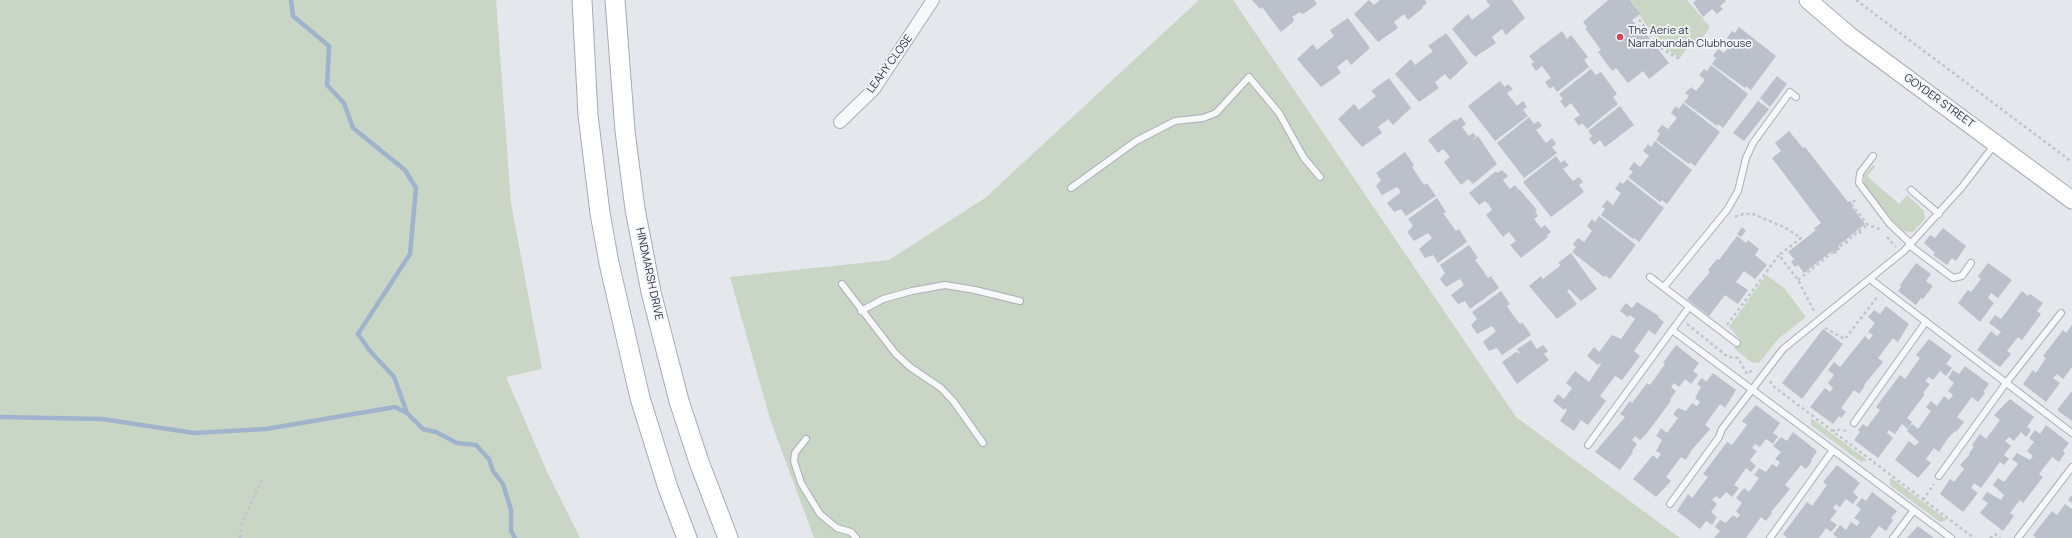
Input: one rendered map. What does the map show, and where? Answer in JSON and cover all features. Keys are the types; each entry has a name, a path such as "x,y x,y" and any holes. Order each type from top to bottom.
{"main road":[{"path":"582,0 588,115 600,213 610,270 640,398 668,488 687,538"},
{"name":"HINDMARSH DRIVE","path":"615,0 625,131 635,209 652,292 679,401 702,470 728,538"}],"street":[{"name":"LEAHY CLOSE","path":"840,122 874,90 932,0"},
{"name":"GOYDER STREET","path":"1808,0 1850,36 1996,142 2072,200"}],"lane":[{"path":"1071,188 1136,141 1175,121 1203,118 1216,113 1249,77 1279,113 1304,158 1320,177"},
{"path":"1664,288 1723,214 1738,191 1746,158 1753,143 1790,92 1796,97"},
{"path":"1670,504 1719,437 1722,429 1788,343 1902,253 1962,188 1996,142"},
{"path":"1873,156 1860,173 1858,180 1859,184 1892,226 1910,244 1953,278 1962,276 1971,263"},
{"path":"1911,190 1939,214"},
{"path":"1650,277 1737,343"},
{"path":"1870,279 1925,323 2072,433"},
{"path":"842,284 895,353 910,367 940,388 954,402 983,442"},
{"path":"861,310 897,295 945,285 975,290 1020,302"},
{"path":"1588,445 1689,307"},
{"path":"1939,476 2006,383 2061,313"},
{"path":"1854,423 1925,323"},
{"path":"1672,330 1951,538"},
{"path":"806,439 796,453 794,461 801,483 820,514 837,528 851,532 856,538"},
{"path":"1770,538 1833,450"},
{"path":"2018,538 2072,467"},
{"path":"1893,538 1914,510"}],"path":[{"path":"1625,0 1659,47 1681,60"},
{"path":"1856,0 2072,162"},
{"path":"1855,200 1851,204 1868,224 1880,230"},
{"path":"1722,332 1779,255 1801,238 1784,227 1753,214 1743,214 1729,220 1723,214"},
{"path":"1798,280 1868,224"},
{"path":"1859,231 1862,235"},
{"path":"1886,235 1902,253"},
{"path":"1846,241 1849,245"},
{"path":"1834,251 1837,255"},
{"path":"1779,255 1798,280 1815,314"},
{"path":"1821,325 1845,340 1883,290"},
{"path":"1681,318 1728,357 1738,358 1747,374 1754,368 1765,374 1773,386 1974,538"},
{"path":"1833,432 1835,428 1847,430 1854,423"},
{"path":"1923,500 1939,476"},
{"path":"240,538 242,523 262,479"},
{"path":"1990,538 1995,534 2000,538"}],"green space":[{"path":"0,0 496,0 511,203 542,369 506,377 548,474 580,538 0,538"},
{"path":"1199,0 1233,0 1516,417 1680,538 814,538 770,419 730,277 889,260 985,198"},
{"path":"1629,0 1687,0 1710,27 1698,43 1688,47 1680,58 1661,46"},
{"path":"1873,165 1875,167 1867,176 1899,204 1907,195 1924,211 1925,219 1913,232 1904,231 1893,221 1864,185 1864,175"},
{"path":"1766,275 1784,288 1806,317 1778,339 1759,363 1751,362 1734,348 1740,340 1729,327"},
{"path":"1811,418 1868,460 1861,462 1811,425"},
{"path":"1890,477 1947,520 1940,522 1890,485"}],"building":[{"path":"1252,0 1314,0 1317,4 1305,13 1302,14 1300,12 1292,17 1294,19 1293,22 1281,32 1262,7 1260,9"},
{"path":"1369,0 1374,5 1380,0 1425,0 1427,3 1408,20 1404,14 1394,22 1398,28 1378,42 1354,14"},
{"path":"1486,0 1512,0 1525,18 1506,35 1502,29 1492,37 1496,43 1475,57 1452,29 1468,14 1472,20 1490,6"},
{"name":"The Aerie at Narrabundah Clubhouse","path":"1608,0 1629,0 1640,14 1632,20 1637,26 1639,25 1669,63 1649,79 1643,71 1628,83 1616,68 1612,71 1598,52 1601,50 1585,28 1587,27 1583,22"},
{"path":"1696,0 1726,1 1720,6 1723,9 1717,14 1712,9 1703,17 1693,3"},
{"path":"1348,18 1370,48 1351,65 1347,59 1337,67 1341,73 1321,87 1297,59 1313,44 1317,50 1334,36 1330,30"},
{"path":"1739,27 1776,56 1751,90 1746,86 1745,88 1712,64 1716,58 1713,56 1718,49 1724,53 1733,42 1727,38 1732,31 1735,33"},
{"path":"1562,31 1567,39 1571,35 1588,57 1584,60 1589,67 1557,92 1553,86 1550,89 1545,82 1551,78 1542,66 1536,71 1531,64 1534,62 1529,56"},
{"path":"1446,33 1468,63 1450,80 1445,74 1435,82 1439,88 1419,102 1395,74 1411,59 1415,65 1433,51 1428,46"},
{"path":"1711,65 1748,94 1723,128 1718,124 1717,126 1684,102 1689,96 1685,93 1691,87 1696,91 1705,80 1699,75 1704,69 1707,71"},
{"path":"1591,69 1596,75 1601,72 1617,94 1613,97 1618,104 1587,129 1582,123 1579,126 1574,119 1580,115 1571,103 1565,108 1560,101 1563,99 1559,94"},
{"path":"1777,76 1787,84 1770,107 1760,98"},
{"path":"1389,78 1411,108 1393,125 1388,119 1378,127 1382,133 1362,147 1338,119 1354,104 1359,110 1376,96 1371,91"},
{"path":"1500,81 1505,87 1508,84 1513,89 1507,93 1517,106 1523,101 1527,107 1523,110 1528,116 1495,141 1468,106"},
{"path":"1758,101 1769,109 1744,141 1733,133"},
{"path":"1683,103 1720,132 1695,166 1690,162 1689,164 1656,140 1660,134 1657,131 1662,125 1668,129 1677,118 1671,113 1676,106 1679,109"},
{"path":"1620,106 1634,125 1605,147 1600,140 1594,145 1589,139 1592,136 1588,131"},
{"path":"1461,117 1466,124 1462,127 1469,136 1473,133 1476,136 1472,141 1478,136 1497,164 1473,184 1468,179 1461,185 1444,162 1450,157 1443,149 1438,153 1428,140 1455,119 1456,121"},
{"path":"1529,117 1534,124 1538,121 1542,126 1536,130 1546,143 1552,138 1556,144 1552,147 1557,153 1524,178 1497,143"},
{"path":"1789,131 1803,148 1805,147 1848,202 1850,201 1853,205 1851,206 1865,224 1838,246 1840,249 1834,253 1832,251 1804,273 1798,265 1795,267 1791,262 1794,259 1788,252 1816,230 1814,228 1821,223 1772,158 1781,151 1775,143"},
{"path":"1655,141 1692,170 1667,204 1662,200 1660,202 1628,177 1633,172 1629,169 1634,162 1640,167 1649,156 1643,151 1648,144 1651,147"},
{"path":"1405,152 1414,165 1412,167 1424,185 1427,183 1436,196 1406,216 1401,209 1394,212 1387,203 1401,192 1397,187 1382,195 1376,186 1381,180 1376,173"},
{"path":"1556,156 1561,163 1564,160 1569,165 1563,169 1573,181 1579,177 1583,182 1579,185 1584,192 1551,217 1523,182"},
{"path":"1502,170 1508,176 1503,180 1510,189 1515,185 1518,189 1514,193 1519,189 1537,210 1535,211 1538,216 1534,219 1541,228 1545,225 1551,232 1547,235 1548,237 1521,258 1510,245 1516,241 1509,232 1503,237 1486,215 1492,210 1489,205 1485,201 1479,205 1469,193 1496,171 1497,173"},
{"path":"1627,179 1664,208 1639,242 1601,215 1605,209 1602,207 1607,200 1613,205 1621,193 1615,189 1620,182 1623,184"},
{"path":"1437,198 1446,212 1443,213 1456,231 1459,229 1467,242 1438,263 1433,255 1425,258 1419,249 1432,238 1428,233 1414,241 1407,232 1413,226 1408,219"},
{"path":"1599,216 1636,245 1610,279 1605,275 1604,277 1572,252 1576,247 1573,244 1578,238 1584,242 1592,231 1587,226 1592,219 1595,222"},
{"path":"1742,227 1746,231 1741,237 1737,234"},
{"path":"1943,228 1966,246 1956,261 1952,258 1947,265 1933,255 1935,253 1924,243 1930,235 1935,238"},
{"path":"1737,236 1746,243 1748,240 1759,249 1755,255 1767,265 1755,279 1744,271 1736,282 1748,290 1738,304 1725,295 1709,316 1687,299 1710,272 1708,270 1717,259 1719,260"},
{"path":"1469,245 1478,258 1475,260 1488,278 1491,276 1499,288 1470,309 1465,301 1458,304 1451,295 1464,285 1460,279 1446,287 1440,279 1445,273 1440,265"},
{"path":"1571,253 1597,289 1581,301 1569,289 1567,291 1577,304 1557,319 1529,286 1541,276 1543,279 1561,265 1558,263"},
{"path":"1916,263 1931,274 1926,281 1933,286 1923,299 1921,298 1916,305 1898,291 1901,287 1900,285"},
{"path":"1988,263 2012,280 1998,298 1991,293 1988,298 1994,303 1980,322 1958,303 1968,290 1971,292 1981,279 1978,276"},
{"path":"1501,291 1510,304 1507,306 1513,315 1520,324 1522,322 1531,335 1502,355 1497,348 1489,351 1483,342 1496,331 1492,326 1477,334 1471,325 1477,319 1472,312"},
{"path":"2022,291 2028,296 2030,294 2043,303 2037,311 2041,314 2022,340 2018,337 2007,351 2011,354 2000,367 1977,350 1991,331 1997,336 2001,332 1989,323 1995,315 2001,319"},
{"path":"1637,302 1659,316 1658,317 1664,322 1655,335 1649,330 1634,351 1640,356 1622,380 1615,376 1600,396 1606,401 1588,425 1581,420 1574,431 1560,421 1567,410 1565,408 1564,410 1553,401 1558,394 1564,399 1572,388 1566,383 1575,371 1589,382 1601,364 1600,363 1598,365 1587,356 1594,347 1599,352 1612,335 1621,339 1635,319 1630,315 1628,317 1620,311 1626,303 1632,308"},
{"path":"1886,306 1909,324 1898,342 1893,338 1878,358 1883,362 1864,385 1865,386 1859,394 1854,390 1841,408 1846,412 1841,418 1839,416 1833,424 1810,407 1825,388 1830,392 1833,388 1828,383 1834,375 1828,370 1834,362 1840,367 1865,336 1869,340 1873,335 1868,332 1875,323 1868,317 1874,310 1880,314"},
{"path":"2072,325 2072,367 2063,379 2057,374 2053,378 2060,383 2046,402 2023,384 2033,370 2036,373 2046,358 2043,356 2063,330 2066,333"},
{"path":"1823,329 1843,344 1802,399 1782,383"},
{"path":"1929,339 1952,356 1946,364 1952,368 1946,376 1940,371 1933,380 1929,377 1925,381 1930,384 1923,393 1925,394 1907,418 1912,422 1908,429 1902,424 1895,434 1889,430 1887,433 1893,438 1878,458 1854,440 1860,432 1858,430 1863,424 1867,427 1880,410 1876,407 1900,375 1905,379 1920,358 1916,355"},
{"path":"1531,340 1537,349 1543,345 1548,351 1544,354 1549,360 1517,384 1502,362 1516,352 1520,354 1517,349"},
{"path":"1676,345 1699,363 1693,371 1698,375 1691,384 1685,379 1679,387 1674,383 1671,387 1676,391 1670,400 1671,401 1640,440 1635,436 1632,440 1637,444 1620,470 1595,452 1625,417 1620,414 1630,401 1632,403 1647,383 1650,385"},
{"path":"1965,366 1989,384 1983,392 1985,393 1978,402 1972,397 1957,417 1964,422 1956,432 1955,431 1948,438 1939,452 1934,448 1926,459 1931,463 1918,478 1895,460 1909,441 1915,446 1919,442 1907,431 1912,424 1918,429 1931,411 1926,407 1931,401 1937,406 1944,396 1949,400 1953,395 1948,391 1954,383 1948,378 1953,370 1959,374"},
{"path":"1713,373 1736,390 1725,408 1720,404 1705,425 1710,429 1691,451 1686,460 1681,457 1666,477 1671,481 1656,497 1633,479 1653,455 1657,459 1661,454 1656,451 1662,440 1656,436 1661,428 1667,433 1678,418 1673,414 1678,408 1686,411 1692,403 1697,406 1700,402 1695,398 1701,387 1697,384 1702,378 1706,382"},
{"path":"2072,391 2072,421 2057,410"},
{"path":"2010,399 2034,417 2027,427 2031,430 2026,437 2021,432 2014,441 2009,437 2005,441 2011,446 2004,455 2009,459 2004,465 2000,462 1981,488 1974,483 1971,488 1978,493 1963,512 1940,494 1950,479 1954,482 1964,469 1960,465 1970,454 1969,453 1974,447 1972,445 1980,434 1986,439 2000,420 1994,415"},
{"path":"1756,405 1780,423 1773,433 1778,436 1773,444 1766,439 1760,447 1755,444 1752,448 1757,451 1750,460 1756,466 1751,472 1746,468 1734,485 1739,488 1732,497 1726,492 1720,499 1716,496 1712,500 1717,504 1711,512 1717,517 1712,525 1706,521 1700,529 1677,511 1688,494 1692,498 1708,477 1703,474 1727,442 1732,445 1747,425 1742,421"},
{"path":"2046,425 2069,443 2063,451 2065,453 2059,462 2052,457 2039,474 2043,477 2023,503 2020,500 2010,513 2014,516 2003,531 1980,513 1988,503 1982,499 1987,492 2001,500 2004,495 1993,485 1998,478 2004,482 2018,464 2012,459 2017,453 2030,460 2033,456 2027,451 2034,442 2029,438 2035,430 2040,434"},
{"path":"1793,432 1817,451 1811,460 1812,461 1806,469 1801,465 1785,485 1790,489 1771,512 1772,513 1766,521 1761,517 1746,538 1714,538 1720,531 1715,527 1720,520 1726,523 1733,515 1737,518 1740,515 1736,511 1742,503 1736,498 1744,488 1749,492 1759,478 1754,475 1759,468 1766,472 1772,464 1777,467 1780,462 1775,459 1781,452 1773,446 1781,437 1787,441"},
{"path":"1837,465 1860,483 1853,492 1858,497 1853,504 1846,499 1840,507 1836,504 1833,508 1837,511 1830,520 1837,525 1831,532 1826,528 1819,538 1787,538 1783,534 1807,502 1812,506 1827,485 1823,482"},
{"path":"1872,492 1897,511 1891,518 1893,520 1886,531 1879,526 1870,538 1838,538 1833,534 1840,525 1846,530 1851,522 1857,526 1860,522 1854,518 1861,509 1856,505 1862,498 1866,501"},
{"path":"2072,495 2072,503 2068,500"},
{"path":"2065,504 2072,509 2072,538 2036,538 2033,535 2052,511 2057,515"},
{"path":"1918,526 1934,538 1907,538"}],"waterway":[{"path":"291,0 293,16 329,46 327,85 344,103 353,128 405,170 416,188 410,254 358,334 370,351 394,377 407,413 423,429 436,432 457,443 476,445 489,459 493,471 503,484 511,510 511,531 515,538"},
{"path":"0,417 102,419 194,433 266,429 395,407 407,413"}],"place":[{"name":"The Aerie at Narrabundah Clubhouse","path":"1620,37"}]}
